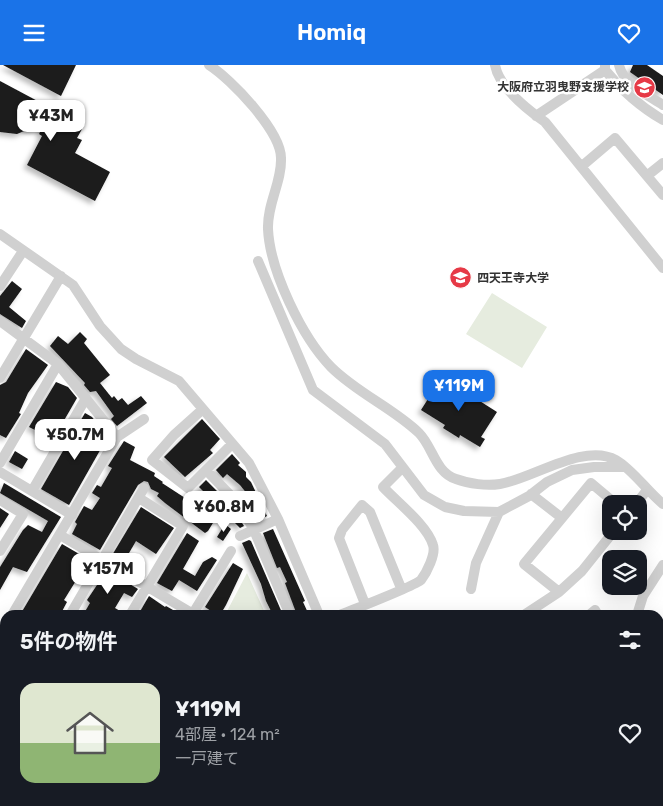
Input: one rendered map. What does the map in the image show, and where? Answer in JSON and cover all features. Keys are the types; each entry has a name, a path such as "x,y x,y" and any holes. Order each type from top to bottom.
{"street":[{"path":"209,65 222,73 242,93 277,141 281,157 268,226 274,263 303,329 319,353 333,369 420,434 441,469 454,479 478,485 500,484 554,464 579,458 601,456 615,460 625,467 663,504"},
{"path":"495,65 496,71 514,95 545,123 662,264"},
{"path":"619,65 620,71 633,86 663,105"},
{"path":"536,116 605,67 636,104 663,121"},
{"path":"582,166 615,138 663,195"},
{"path":"648,175 663,163"},
{"path":"0,234 61,276 79,292 100,326 121,349 136,359 179,381 249,463 278,519 317,610"},
{"path":"0,286 23,251"},
{"path":"258,261 313,390 385,445 424,495 445,507 464,511 499,512 531,494 547,482 572,470 594,467 625,467"},
{"path":"0,378 61,276"},
{"path":"0,321 58,364 117,437"},
{"path":"0,463 58,364"},
{"path":"32,491 86,398"},
{"path":"203,409 174,435 152,460 188,488 232,444"},
{"path":"15,610 117,437 144,419"},
{"path":"351,610 420,581 434,551 427,533 383,487 402,468"},
{"path":"206,470 238,503 253,528 288,610"},
{"path":"0,472 72,515"},
{"path":"559,592 524,564 591,483 605,495"},
{"path":"643,495 647,490"},
{"path":"73,610 141,493 182,527 133,610"},
{"path":"531,494 562,519"},
{"path":"0,500 23,513 0,551"},
{"path":"365,604 339,538 342,530 362,505 370,512 401,589"},
{"path":"471,589 476,563 499,512"},
{"path":"240,536 253,528 278,519"},
{"path":"60,535 186,610"},
{"path":"532,610 559,592 582,571 607,540"},
{"path":"197,610 231,551"},
{"path":"639,610 643,596 663,566"}],"shaded area":[{"path":"492,293 547,327 522,368 466,334"},
{"path":"247,573 264,610 228,610"}],"building":[{"path":"3,65 76,65 61,96"},
{"path":"633,65 647,65 663,76 663,95 630,72"},
{"path":"0,81 75,121 73,124 82,129 77,138 82,140 75,153 110,172 95,201 27,165 42,136 39,134 45,122 17,134 0,132"},
{"path":"12,281 22,289 9,307 26,321 22,328 0,314 0,296"},
{"path":"80,332 87,339 84,343 110,375 100,383 112,398 114,396 118,401 122,398 128,405 141,396 147,403 117,426 111,419 114,416 96,391 90,392 84,385 85,383 50,346 58,336 68,344"},
{"path":"26,349 48,365 28,393 19,413 21,414 6,438 0,435 0,385 6,382"},
{"path":"442,377 497,412 481,437 485,439 480,447 460,435 459,438 443,428 445,425 421,410"},
{"path":"56,382 68,387 77,398 55,436 49,433 47,436 29,427"},
{"path":"85,413 92,417 104,432 98,442 103,445 69,505 41,489"},
{"path":"202,419 220,439 210,450 213,453 185,477 164,457"},
{"path":"124,441 135,447 130,460 155,473 154,476 162,483 216,518 208,531 205,533 165,503 157,496 159,493 151,489 148,482 144,481 138,485 100,550 72,534 77,524 75,522 84,506 92,510 100,498 92,493 97,485 101,487 112,468 108,466"},
{"path":"15,451 28,459 22,469 9,462"},
{"path":"232,454 240,463 238,465 246,472 246,477 251,482 267,516 257,521 245,497 248,495 240,485 227,474 223,478 216,470"},
{"path":"206,480 220,494 218,496 235,512 244,526 240,528 199,487"},
{"path":"4,483 61,517 27,572 13,567 0,590 0,567 23,530 28,525 42,532 48,521 0,493"},
{"path":"141,507 174,528 156,554 136,541 129,553 143,562 137,571 111,557"},
{"path":"0,508 9,514 0,528"},
{"path":"225,524 231,529 223,541 217,537"},
{"path":"273,529 305,601 303,602 307,610 295,610 285,583 287,582 280,567 277,568 263,533"},
{"path":"187,533 199,541 183,569 195,576 203,562 212,557 217,560 197,591 179,580 172,591 157,583"},
{"path":"251,541 281,610 270,610 242,543"},
{"path":"62,544 93,562 79,580 77,579 64,600 67,602 63,610 23,610"},
{"path":"233,563 243,569 223,610 210,610 205,607"},
{"path":"105,569 138,589 132,597 124,593 115,608 118,610 86,610 90,603 87,600 103,576 101,575"},
{"path":"149,596 173,610 141,610"}],"place":[{"name":"大阪府立羽曳野支援学校","path":"645,87"},
{"name":"四天王寺大学","path":"461,278"}]}
